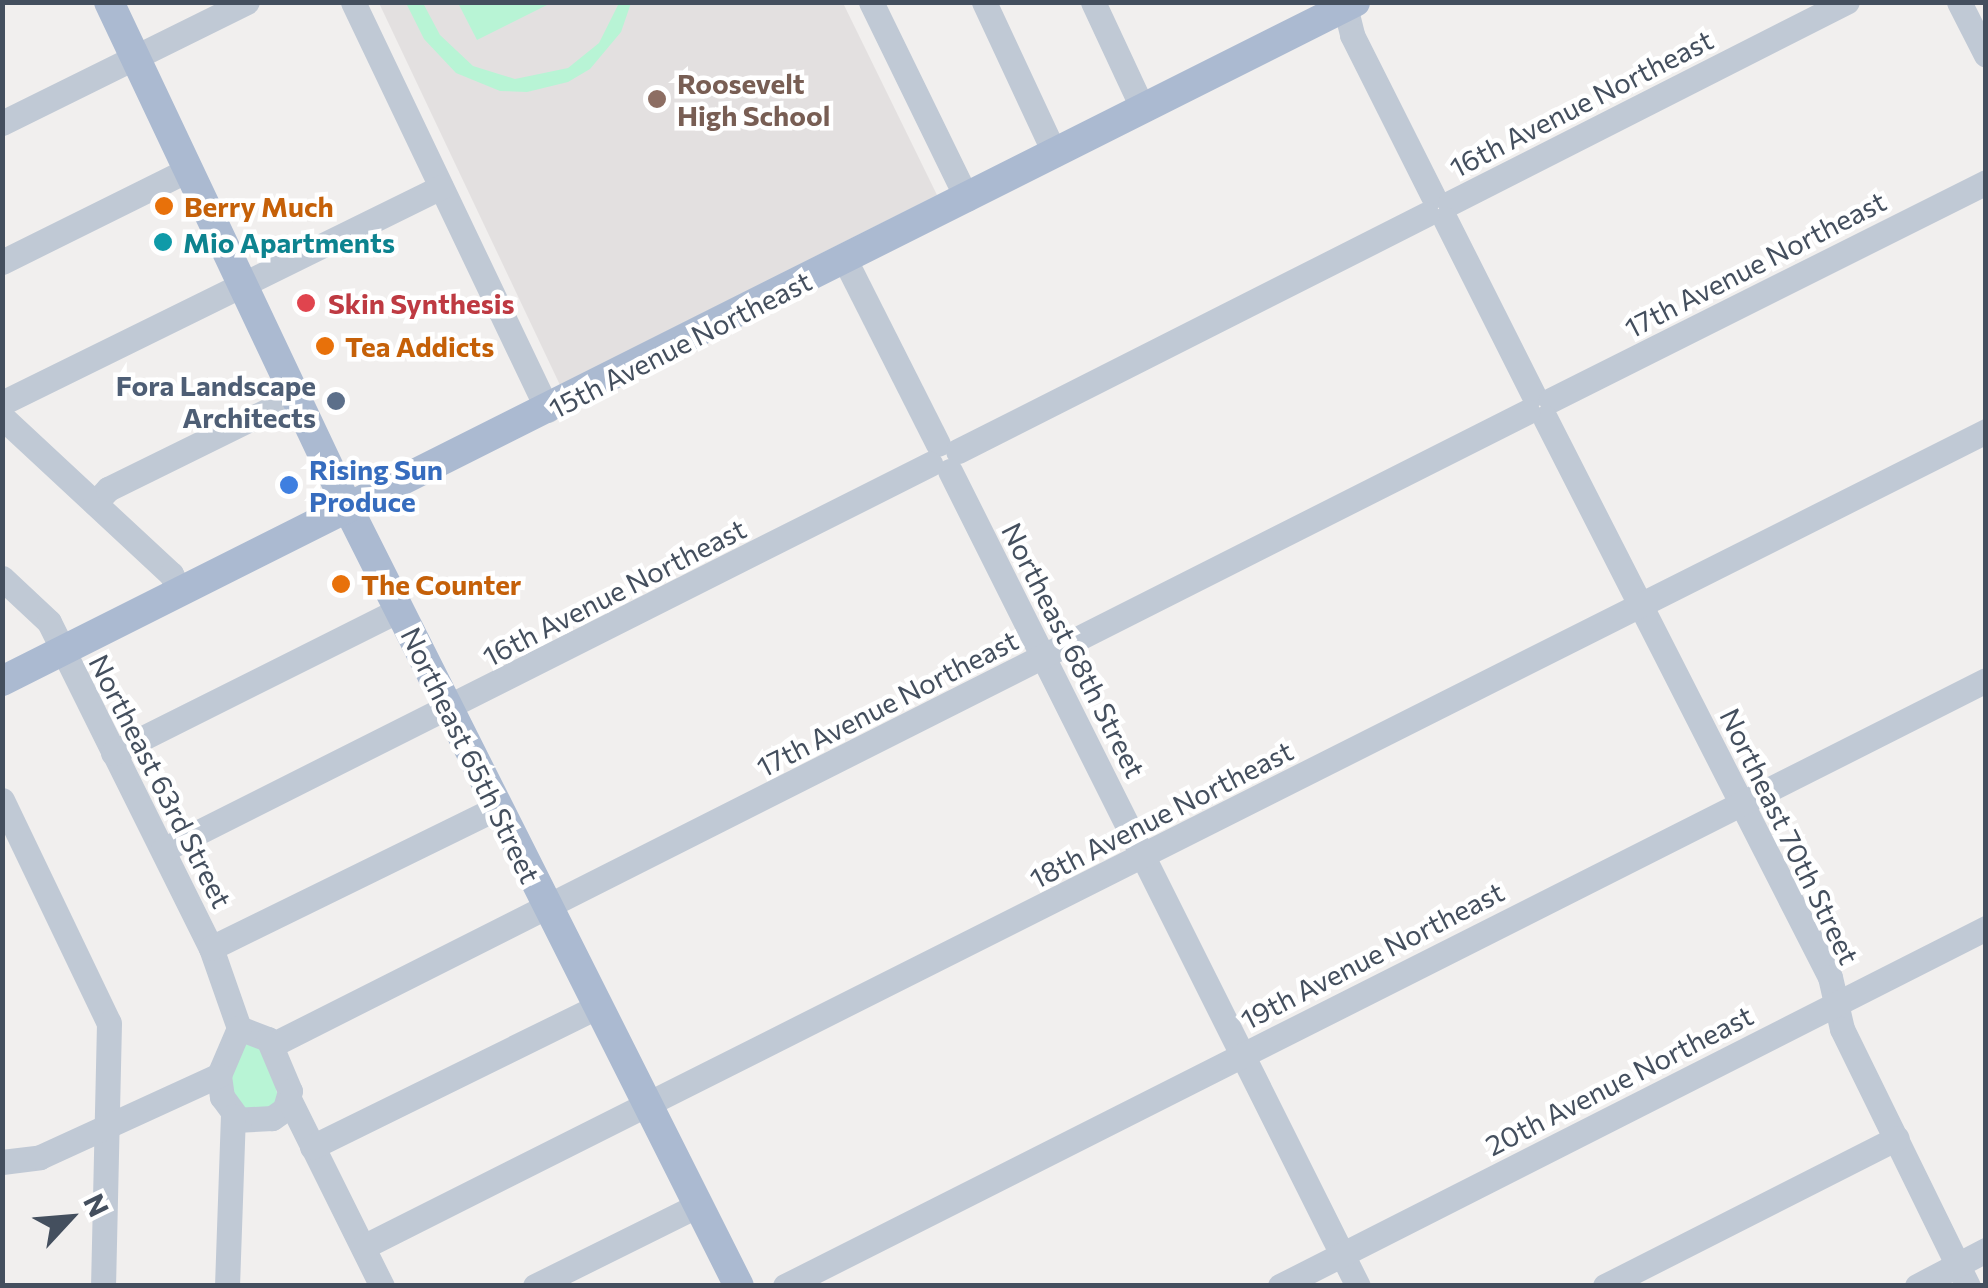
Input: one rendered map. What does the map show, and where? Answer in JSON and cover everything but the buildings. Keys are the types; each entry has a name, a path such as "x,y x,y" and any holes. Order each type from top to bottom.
{"main road":[{"name":"Northeast 65th Street","path":"109,2 348,510 739,1286"},
{"name":"15th Avenue Northeast","path":"2,681 548,410 1348,4"}],"street":[{"path":"2,122 247,2"},
{"path":"353,2 548,410"},
{"path":"871,2 966,199"},
{"path":"984,2 1055,154"},
{"path":"1093,2 1143,110"},
{"name":"16th Avenue Northeast","path":"162,850 448,710 1846,2"},
{"path":"1958,2 1986,55"},
{"name":"Northeast 70th Street","path":"1348,4 1352,34 1830,977 1842,1029 1963,1275"},
{"path":"2,262 187,170"},
{"name":"17th Avenue Northeast","path":"272,1045 1986,182"},
{"path":"2,404 441,187"},
{"name":"Northeast 68th Street","path":"845,260 1358,1286"},
{"path":"95,503 108,489 295,397"},
{"path":"2,417 171,574 181,593"},
{"name":"18th Avenue Northeast","path":"363,1247 1986,431"},
{"name":"Northeast 63rd Street","path":"2,578 49,622 212,948 239,1028"},
{"path":"113,752 398,610"},
{"name":"19th Avenue Northeast","path":"785,1286 1986,680"},
{"path":"2,800 109,1023 102,1286"},
{"path":"212,948 497,808"},
{"name":"20th Avenue Northeast","path":"1280,1286 1986,928"},
{"path":"312,1146 598,1007"},
{"path":"227,1286 233,1116 219,1075 239,1028 258,1030 272,1045 290,1101 382,1286"},
{"path":"2,1162 40,1157 219,1075"},
{"path":"233,1116 272,1118 290,1101"},
{"path":"1606,1286 1897,1138"},
{"path":"535,1286 698,1205"},
{"path":"1916,1286 1963,1275 1986,1250"}],"shaded area":[{"name":"Roosevelt High School","path":"379,3 843,3 937,195 560,385"}],"green space":[{"path":"406,3 423,3 440,35 473,66 515,79 568,68 599,43 619,3 631,3 621,32 590,69 568,82 527,92 500,91 456,73 424,39"},
{"path":"458,3 551,3 477,40"},
{"path":"255,1035 273,1071 279,1104 247,1112 231,1102 232,1050"}],"place":[{"name":"Roosevelt High School","path":"657,99"},
{"name":"Berry Much","path":"164,206"},
{"name":"Mio Apartments","path":"163,242"},
{"name":"Skin Synthesis","path":"306,303"},
{"name":"Tea Addicts","path":"325,346"},
{"name":"Fora Landscape Architects","path":"336,401"},
{"name":"Rising Sun Produce","path":"289,485"},
{"name":"The Counter","path":"341,584"}]}
